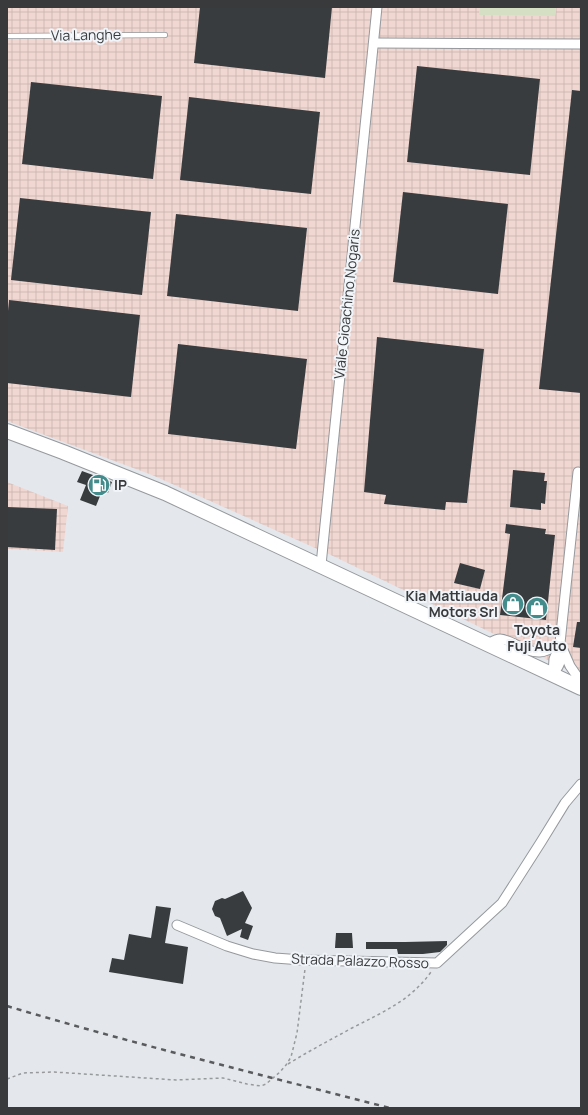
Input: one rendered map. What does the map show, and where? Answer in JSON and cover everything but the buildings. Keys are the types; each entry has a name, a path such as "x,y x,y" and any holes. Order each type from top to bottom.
{"main road":[{"path":"7,431 165,493 581,688"}],"street":[{"name":"Viale Gioachino Nogaris","path":"321,565 377,7"},
{"path":"374,43 581,44"},
{"path":"553,674 561,660 560,643 578,472"},
{"path":"488,644 503,639 533,652 539,652 551,649 560,643"},
{"path":"560,643 570,666 581,682"},
{"name":"Strada Palazzo Rosso","path":"177,925 226,946 253,954 275,958 437,963 502,903 565,803 581,784"}],"lane":[{"name":"Via Langhe","path":"7,36 165,34"}],"path":[{"path":"7,1079 23,1073 54,1072 176,1080 223,1078 260,1086 266,1084 280,1072 291,1057 297,1033 305,972 305,967 302,960"},
{"path":"286,1065 314,1048 397,1005 410,995 428,976 437,963"}],"shaded area":[{"path":"7,7 480,7 479,15 555,16 556,7 581,7 581,676 333,556 152,475 7,421"},
{"path":"7,482 68,506 63,552 7,549"}],"green space":[{"path":"480,7 556,7 555,16 479,15"}],"railway":[{"path":"7,1006 150,1046 390,1108"}],"place":[{"name":"IP","path":"99,485"},
{"name":"Kia Mattiauda Motors Srl","path":"513,604"},
{"name":"Toyota Fuji Auto","path":"537,608"}]}
